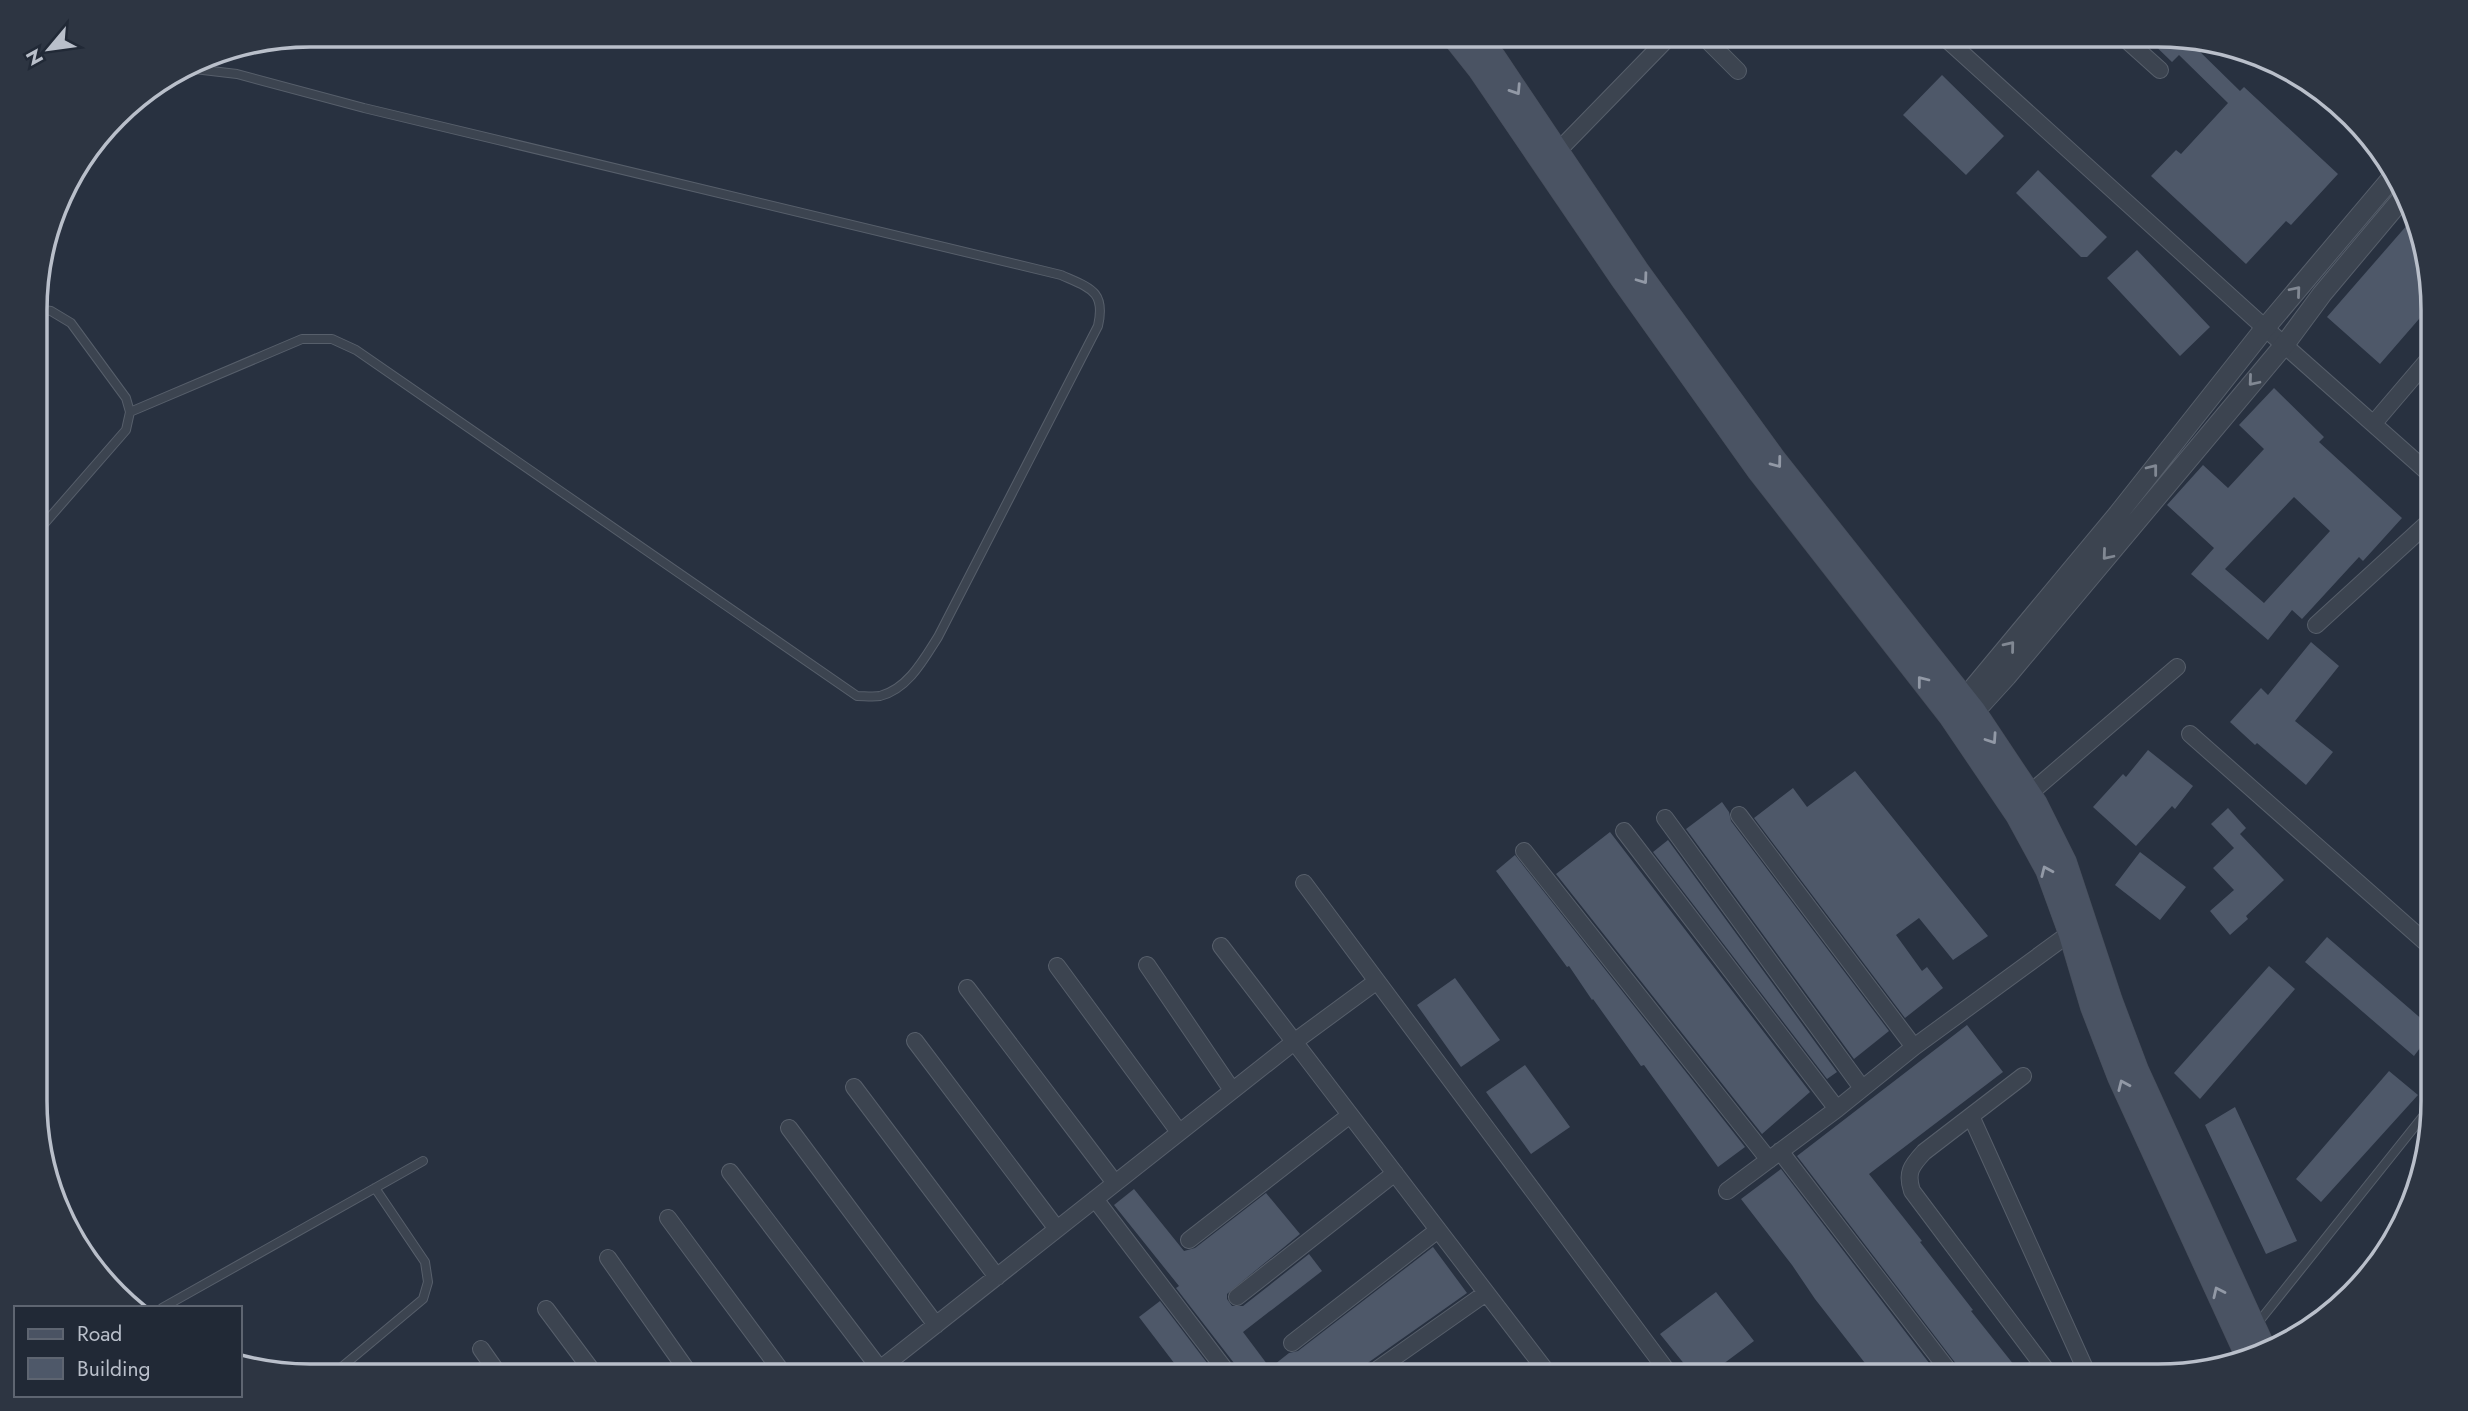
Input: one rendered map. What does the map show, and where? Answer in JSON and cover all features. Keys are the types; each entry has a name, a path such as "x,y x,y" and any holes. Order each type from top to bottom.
{"main road":[{"path":"1462,47 1758,470 2029,794 2065,862 2137,1070 2262,1342"},
{"path":"1486,47 1637,270 1962,715 2047,870 2070,933 2092,1007 2119,1076 2244,1349"}],"street":[{"path":"1557,152 1659,47"},
{"path":"1714,47 1738,71"},
{"path":"1955,47 2265,328 2421,465"},
{"path":"2135,47 2160,69"},
{"path":"1962,715 2265,328 2387,183"},
{"path":"1962,715 2007,676 2285,344 2322,294 2398,203"},
{"path":"2374,423 2421,368"},
{"path":"2316,625 2421,529"},
{"path":"2029,794 2177,667"},
{"path":"2190,734 2421,938"},
{"path":"1740,815 1914,1047"},
{"path":"1665,818 1862,1088"},
{"path":"1624,831 1837,1109"},
{"path":"1524,851 1775,1155 1942,1364"},
{"path":"1304,883 1662,1364"},
{"path":"1727,1191 1837,1109 1914,1047 2070,933"},
{"path":"1221,946 1541,1364"},
{"path":"1147,965 1232,1090"},
{"path":"1057,966 1179,1132"},
{"path":"886,1364 1232,1090 1377,981"},
{"path":"967,988 1115,1183"},
{"path":"915,1041 1057,1229"},
{"path":"2023,1076 1924,1152 1914,1163 1908,1178 1912,1191 2041,1364"},
{"path":"854,1087 997,1277"},
{"path":"1189,1240 1350,1115"},
{"path":"1971,1116 2083,1364"},
{"path":"789,1128 936,1325"},
{"path":"730,1172 870,1364"},
{"path":"1237,1297 1395,1173"},
{"path":"1095,1199 1221,1364"},
{"path":"668,1218 776,1364"},
{"path":"1293,1343 1438,1230"},
{"path":"608,1258 683,1364"},
{"path":"1385,1364 1486,1293"},
{"path":"546,1309 587,1364"},
{"path":"481,1349 492,1364"}],"lane":[{"path":"130,412 302,340 332,339 356,350 857,696 880,696 896,688 919,669 938,637 1098,327 1102,310 1095,294 1061,275 364,108 237,74 203,70"},
{"path":"47,310 71,323 126,398 130,421 126,430 47,521"},
{"path":"2255,1327 2420,1120"},
{"path":"166,1306 424,1161"},
{"path":"345,1364 423,1299 428,1282 425,1262 375,1188"}],"building":[{"path":"2156,47 2199,51 2240,91 2244,87 2338,174 2291,225 2286,221 2246,264 2151,176 2176,150 2181,154 2228,103 2179,55 2172,62"},
{"path":"1942,75 2004,136 1966,175 1903,115"},
{"path":"2038,170 2107,237 2087,257 2081,257 2016,193"},
{"path":"2407,225 2416,259 2421,317 2380,364 2327,317"},
{"path":"2137,250 2210,327 2180,356 2107,278"},
{"path":"2274,388 2324,437 2319,442 2402,518 2363,561 2359,557 2302,619 2292,610 2268,640 2191,574 2214,548 2167,505 2203,465 2228,488 2264,449 2239,425","holes":["2294,497 2330,531 2264,603 2225,569"]},
{"path":"2311,642 2339,666 2295,721 2333,752 2306,785 2230,722 2261,688 2268,695"},
{"path":"2148,750 2193,786 2175,809 2172,806 2136,846 2093,807 2123,774 2126,777"},
{"path":"1855,771 1988,936 1953,960 1919,918 1896,935 1922,971 1927,967 1943,988 1905,1018 1754,818 1793,788 1807,807"},
{"path":"1722,802 1731,821 1889,1031 1854,1059 1686,829"},
{"path":"2228,808 2246,828 2240,834 2284,880 2230,935 2210,911 2234,890 2213,868 2234,848 2211,824"},
{"path":"1610,832 1810,1092 1762,1134 1556,874"},
{"path":"1668,840 1837,1072 1827,1079 1653,852"},
{"path":"2140,852 2186,887 2160,920 2115,885"},
{"path":"1515,855 1745,1147 1718,1167 1496,871"},
{"path":"2327,937 2421,1018 2421,1047 2414,1056 2305,962"},
{"path":"2269,966 2295,989 2200,1099 2174,1073"},
{"path":"1455,978 1500,1040 1461,1067 1417,1005"},
{"path":"1967,1025 2003,1072 1869,1174 2013,1364 1956,1364 1797,1156"},
{"path":"1525,1065 1570,1127 1531,1154 1486,1092"},
{"path":"2389,1071 2418,1095 2321,1202 2296,1179"},
{"path":"2235,1107 2297,1241 2266,1254 2205,1125"},
{"path":"1781,1169 1930,1364 1866,1364 1741,1199"},
{"path":"1134,1189 1184,1251 1195,1248 1266,1193 1300,1234 1227,1294 1232,1306 1243,1306 1309,1254 1322,1271 1243,1332 1267,1364 1235,1364 1176,1288 1179,1286 1114,1205"},
{"path":"1433,1247 1467,1293 1366,1364 1275,1364 1289,1353 1298,1351"},
{"path":"1716,1292 1754,1341 1723,1364 1684,1364 1660,1334"},
{"path":"1160,1301 1208,1364 1175,1364 1139,1317"}]}
